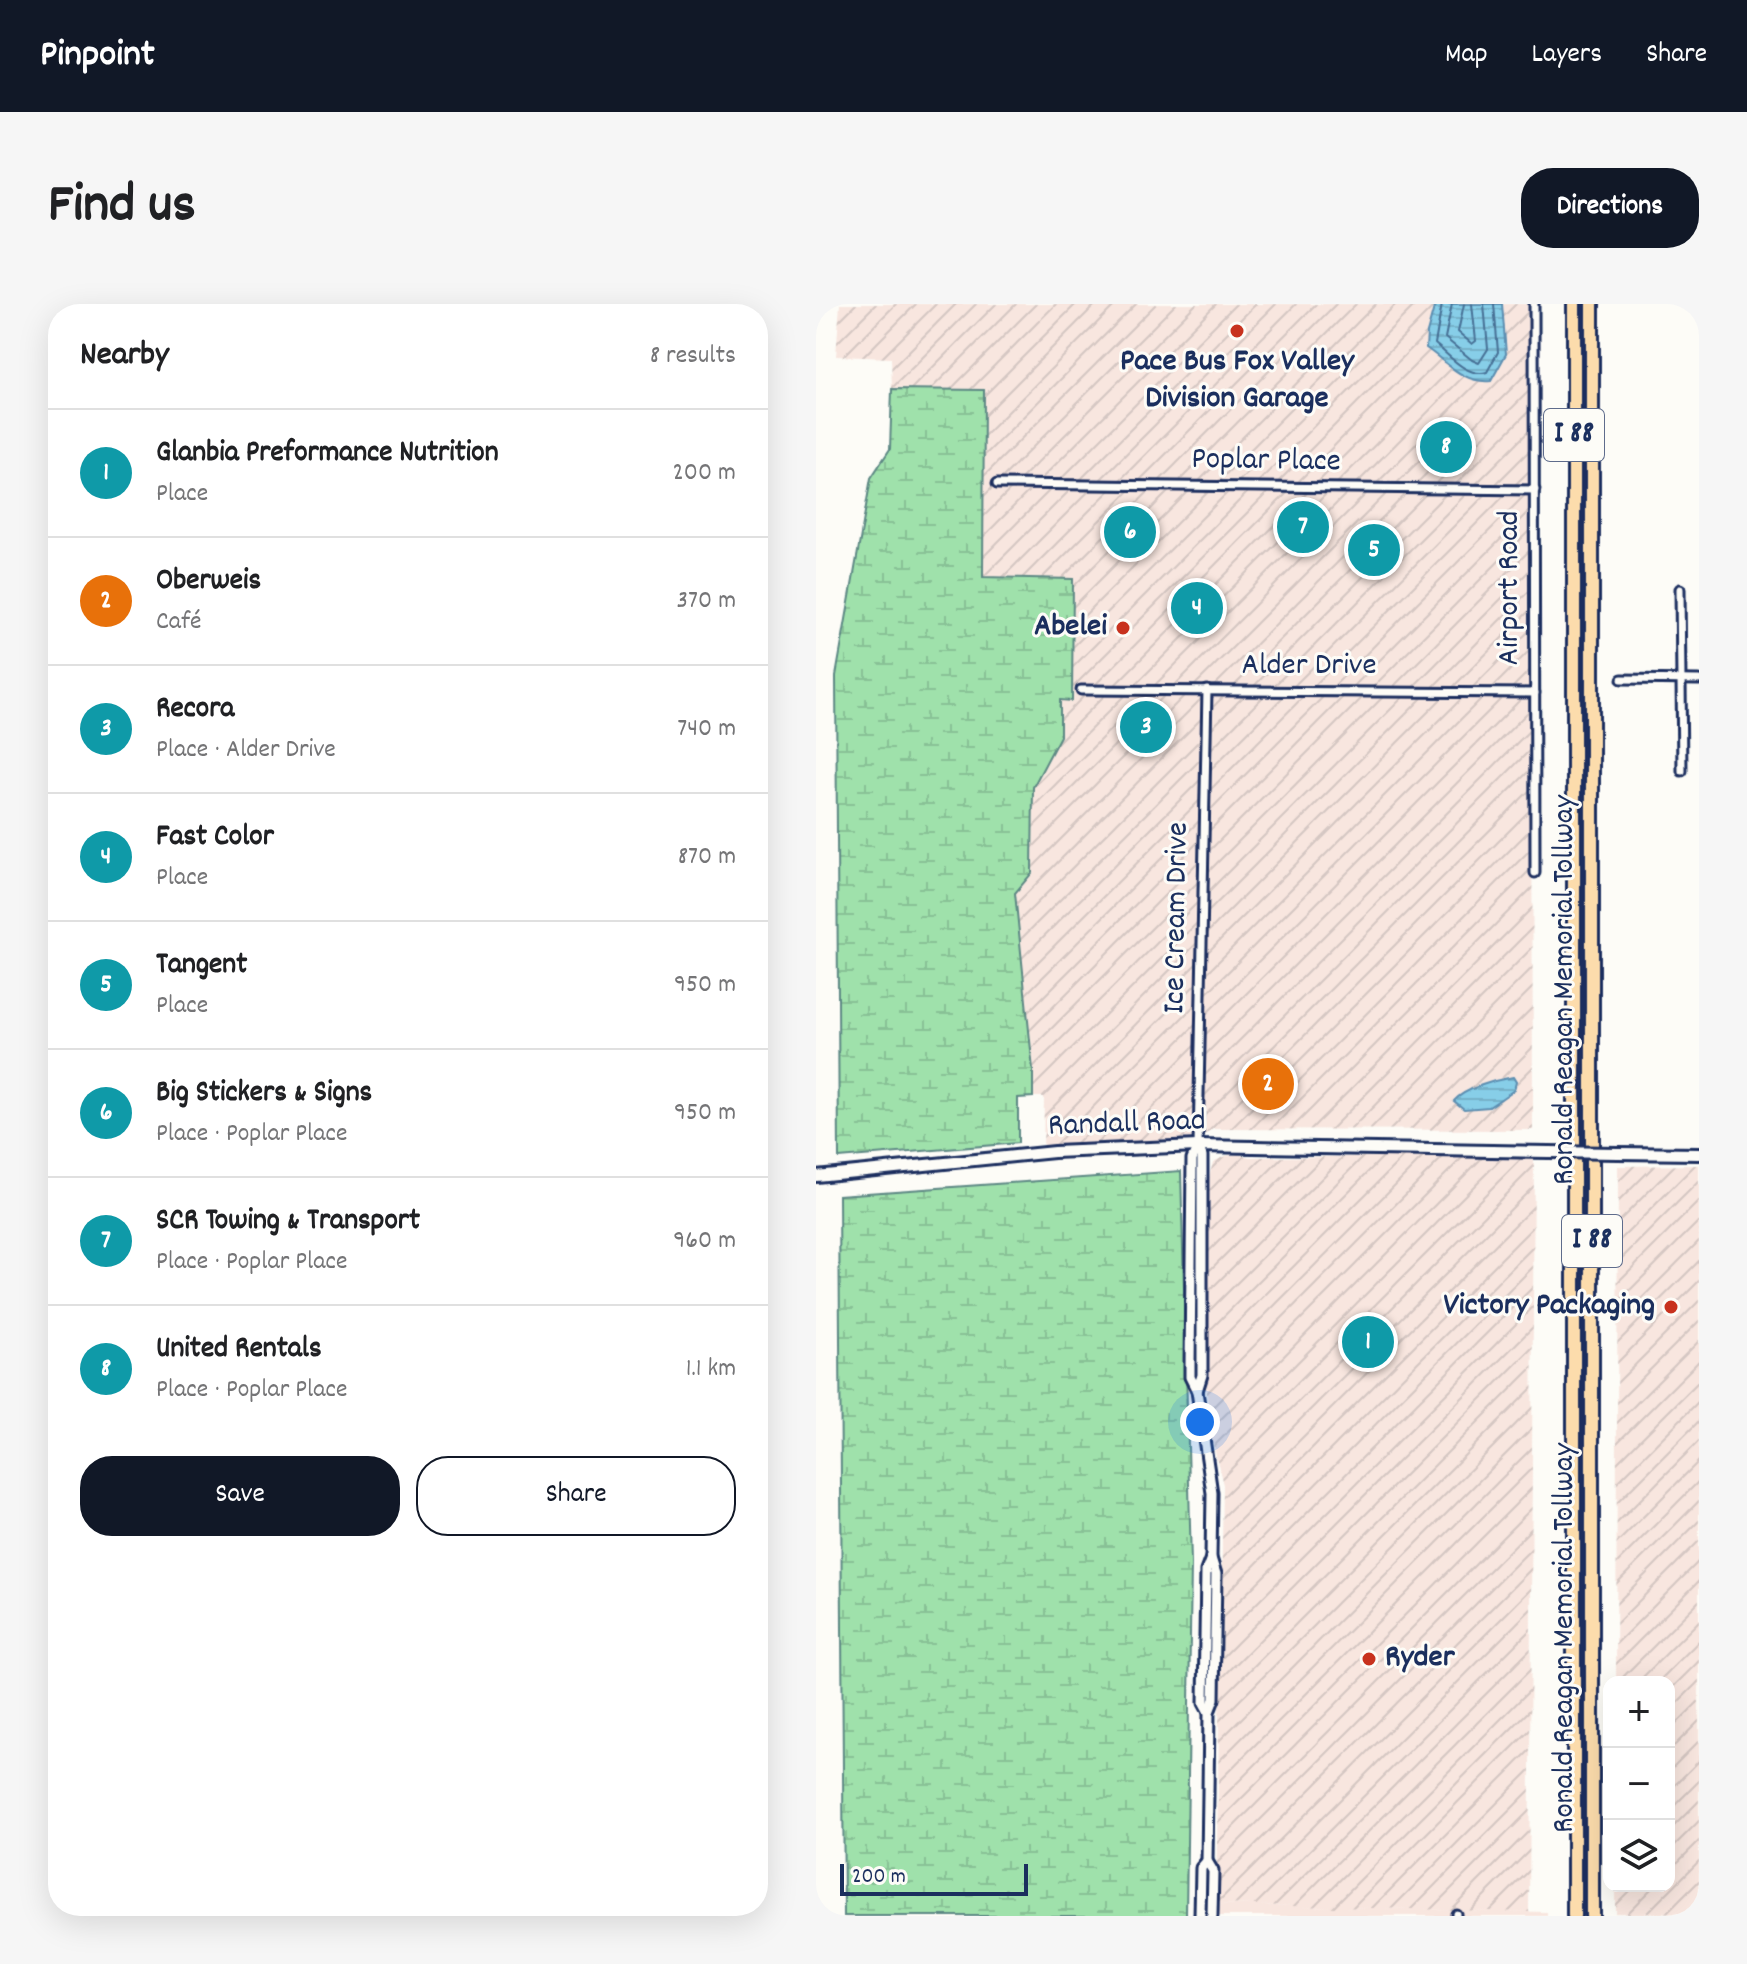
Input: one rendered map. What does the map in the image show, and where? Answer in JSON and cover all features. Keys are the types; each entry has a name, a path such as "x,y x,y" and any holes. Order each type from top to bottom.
{"highway":[{"name":"Ronald Reagan Memorial Tollway","path":"1574,304 1574,1916"},
{"name":"Ronald Reagan Memorial Tollway","path":"1592,304 1592,1916"}],"main road":[{"name":"Randall Road","path":"816,1176 1054,1152 1198,1146 1699,1154"}],"street":[{"name":"Airport Road","path":"1534,304 1535,873"},
{"name":"Poplar Place","path":"997,484 1535,490"},
{"path":"1680,589 1682,771"},
{"path":"1622,679 1699,680"},
{"name":"Alder Drive","path":"1081,690 1535,693"},
{"name":"Ice Cream Drive","path":"1198,1146 1207,690"},
{"path":"1198,1146 1202,1156 1202,1375 1197,1391 1212,1493 1211,1558 1206,1571 1204,1694 1204,1703 1209,1712 1207,1861 1213,1871 1212,1916"},
{"path":"1200,1916 1201,1868 1207,1861"}],"shaded area":[{"path":"840,304 1531,304 1533,1130 1213,1129 1195,1143 1043,1151 1044,1097 1033,1097 1015,893 1032,873 1033,787 1060,736 1060,700 1071,701 1072,579 983,578 984,391 892,389 891,358 836,356"},
{"path":"1238,1154 1250,1157 1534,1156 1529,1912 1216,1904 1223,1485 1211,1435 1205,1374 1207,1185 1213,1162"},
{"path":"1699,1165 1699,1914 1615,1913 1615,1892 1675,1892 1675,1676 1616,1676 1618,1166"},
{"path":"1216,1904 1547,1912 1547,1916 1215,1916"}],"green space":[{"path":"892,389 984,390 983,577 1073,579 1072,701 1060,700 1060,736 1033,787 1032,873 1015,893 1033,1070 1033,1097 1018,1098 1018,1143 839,1158 836,676 871,478 890,449"},
{"path":"1181,1171 1191,1564 1186,1916 844,1916 839,1195"}],"water":[{"path":"1435,304 1502,304 1506,354 1491,381 1464,376 1426,348"},
{"path":"1513,1077 1516,1082 1514,1090 1489,1107 1464,1109 1454,1101 1473,1088"}],"place":[{"name":"Pace Bus Fox Valley Division Garage","path":"1237,331"},
{"name":"United Rentals","path":"1446,447"},
{"name":"SCR Towing & Transport","path":"1303,527"},
{"name":"Big Stickers & Signs","path":"1130,532"},
{"name":"Tangent","path":"1374,550"},
{"name":"Fast Color","path":"1197,608"},
{"name":"Abelei","path":"1123,628"},
{"name":"Recora","path":"1146,727"},
{"name":"Oberweis","path":"1268,1084"},
{"name":"Victory Packaging","path":"1671,1307"},
{"name":"Glanbia Preformance Nutrition","path":"1368,1342"},
{"name":"Ryder","path":"1369,1659"}]}
